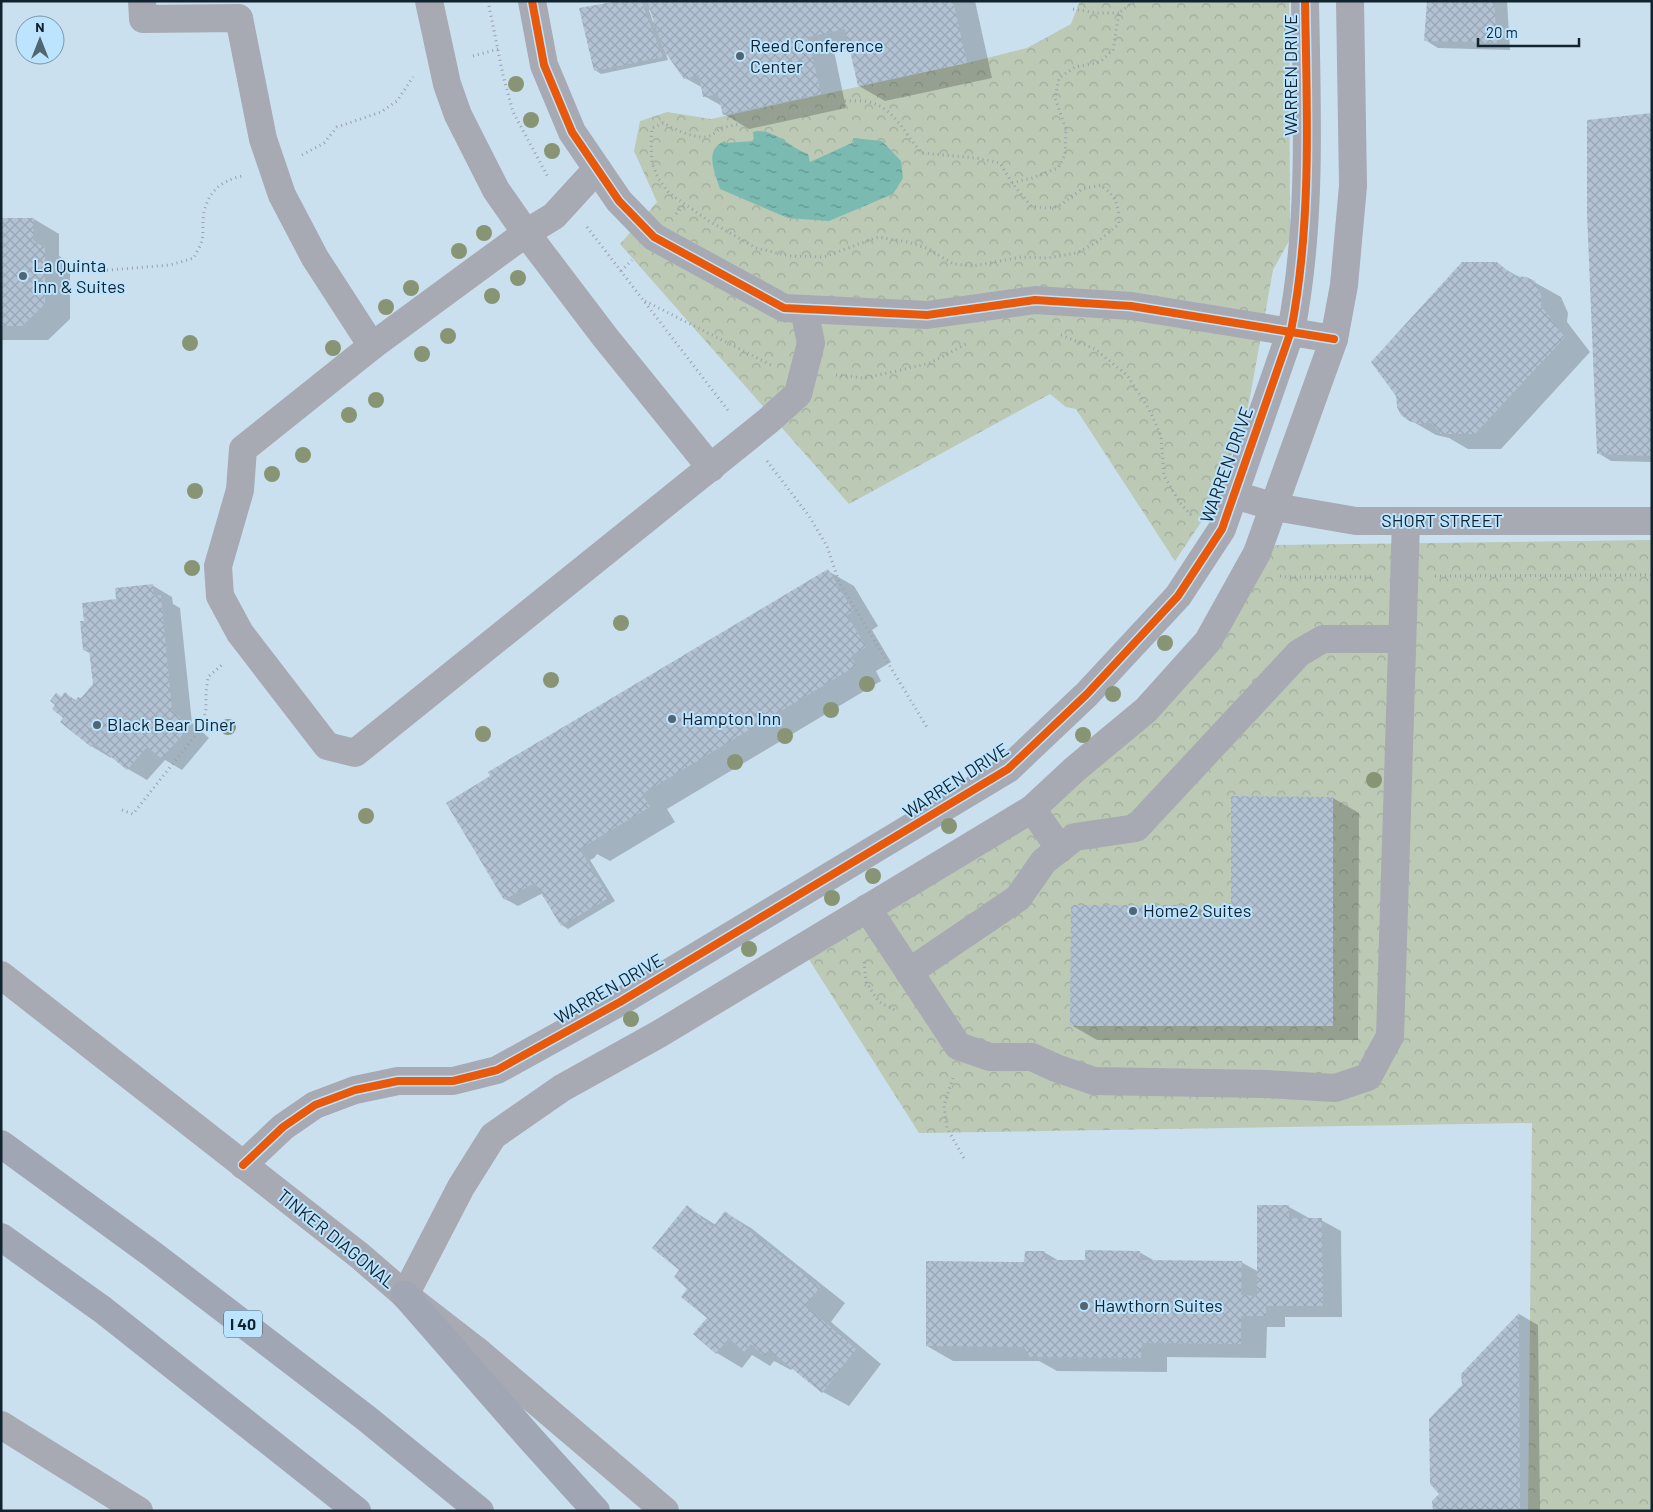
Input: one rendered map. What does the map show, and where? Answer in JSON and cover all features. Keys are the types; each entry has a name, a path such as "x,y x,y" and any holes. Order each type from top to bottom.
{"highway":[{"name":"I 40","path":"1,1144 160,1260 366,1418 480,1511"},
{"path":"1,1237 103,1310 357,1511"},
{"path":"405,1295 596,1511"}],"street":[{"path":"142,1 143,19 239,18 263,140 282,195 314,258 372,346"},
{"path":"429,1 447,84 458,115 496,190 526,233 605,337 710,468"},
{"path":"532,1 544,65 572,132 619,201 654,236 784,308 926,315 1035,300 1131,306 1334,339"},
{"name":"WARREN DRIVE","path":"243,1165 283,1127 315,1104 355,1090 398,1081 453,1081 497,1070 620,1002 1008,770 1087,694 1178,596 1222,529 1291,331 1297,300 1305,213 1307,113 1305,1"},
{"path":"405,1295 461,1187 493,1136 562,1088 659,1034 1032,809 1146,710 1208,642 1257,553 1334,339 1344,285 1352,186 1350,1"},
{"path":"597,169 554,216 526,233 372,346 243,449 240,490 218,566 220,596 240,633 327,746 355,753 749,437 798,394 811,342 804,309"},
{"name":"SHORT STREET","path":"1235,495 1275,507 1356,521 1652,521"},
{"path":"867,908 958,1046 990,1057 1032,1057 1056,1068 1094,1081 1257,1084 1335,1088 1368,1077 1390,1036 1406,521"},
{"path":"909,972 1018,898 1044,861 1075,837 1136,828 1299,653 1323,639 1402,639"},
{"path":"1032,809 1060,849"},
{"name":"TINKER DIAGONAL","path":"1,974 360,1256 405,1295 476,1350 665,1511"},
{"path":"1,1425 139,1511"}],"path":[{"path":"488,1 503,75 513,112 547,176 809,516 827,546 839,582 928,730"},
{"path":"1073,9 1097,13 1119,13 1135,1"},
{"path":"1012,183 1058,168 1065,155 1066,129 1055,98 1059,78 1075,67 1100,62 1113,50 1119,13"},
{"path":"845,101 868,102 883,108 897,120 911,141 922,153 976,158 1000,163 1012,183 1031,206 1048,209 1063,205 1082,189 1100,185 1111,192 1118,210 1118,224 1097,242 1077,253 1046,258 1021,257 973,266 953,264 929,250 908,242 878,237 824,257 790,256 756,248 709,221 669,192 658,178 652,163 650,142 652,128 663,123 695,136 710,136 721,128 835,103 845,101"},
{"path":"643,300 779,369 864,378 930,363 954,349 976,340"},
{"path":"1060,335 1095,349 1127,375 1149,408 1161,436 1164,476 1180,503 1195,519 1217,536"},
{"path":"1257,553 1274,574 1286,577 1652,576"},
{"path":"122,810 133,814 202,727 206,709 208,677 249,644"}],"green space":[{"path":"1080,1 1289,1 1290,239 1273,270 1245,420 1208,512 1175,561 1076,409 1066,407 1050,394 849,504 620,244 657,202 634,151 640,121 667,112 711,119 1027,48 1071,24"},
{"path":"1652,540 1652,1511 1528,1511 1532,1123 919,1133 808,958 1166,694 1275,545"}],"water":[{"path":"758,131 778,137 808,154 810,162 854,142 853,138 882,141 901,161 903,178 893,194 829,221 788,218 720,189 712,162 714,150 725,141 726,143 754,141 753,132"}],"building":[{"path":"618,1 643,1 663,57 594,71 579,8"},
{"name":"Reed Conference Center","path":"648,1 953,1 967,63 858,86 845,29 808,37 821,94 723,115 718,94 703,97 699,75 684,79 663,49"},
{"path":"1427,1 1494,1 1497,43 1424,41"},
{"path":"1652,113 1652,456 1597,454 1587,213 1587,120"},
{"name":"La Quinta Inn & Suites","path":"1,218 34,218 33,240 45,248 45,304 22,326 1,326"},
{"path":"1462,262 1497,262 1514,276 1526,277 1535,281 1542,297 1541,306 1565,337 1475,434 1441,434 1431,423 1419,424 1409,421 1401,415 1397,407 1396,396 1371,362"},
{"name":"Hampton Inn","path":"828,569 853,611 847,615 866,647 851,656 856,666 642,794 650,807 583,847 581,851 609,898 561,926 535,883 504,900 446,803 490,776 488,772"},
{"path":"153,584 154,596 161,595 172,711 190,726 162,759 147,747 127,770 94,743 91,747 60,722 63,718 52,709 55,705 50,701 56,693 61,697 65,692 75,701 78,697 81,698 93,684 89,650 83,650 80,621 84,621 82,603 116,599 115,588"},
{"name":"Home2 Suites","path":"1231,796 1333,797 1333,1026 1070,1026 1071,905 1197,905 1197,916 1231,916"},
{"path":"687,1205 713,1227 725,1211 820,1287 806,1306 856,1349 822,1393 769,1350 765,1357 751,1344 744,1352 729,1338 716,1354 693,1334 707,1318 681,1297 687,1289 674,1277 679,1270 652,1248"},
{"name":"Hawthorn Suites","path":"1257,1205 1289,1205 1289,1218 1322,1218 1323,1306 1266,1306 1266,1316 1241,1316 1241,1344 1142,1343 1141,1358 1030,1357 1024,1347 926,1346 926,1261 1024,1262 1025,1251 1045,1251 1045,1260 1085,1260 1085,1250 1140,1251 1140,1260 1242,1261 1241,1295 1257,1296"},
{"path":"1519,1313 1520,1511 1433,1511 1432,1501 1439,1494 1430,1484 1429,1419 1462,1385 1461,1374"}],"cycle path":[{"path":"532,1 544,65 572,132 619,201 654,237 784,308 927,315 1035,300 1131,306 1334,339"},
{"path":"243,1165 283,1127 315,1105 355,1090 398,1081 453,1081 497,1070 620,1002 1008,769 1087,694 1178,596 1222,529 1291,331 1298,290 1307,167 1305,1"}],"place":[{"name":"Reed Conference Center","path":"740,56"},
{"name":"La Quinta Inn & Suites","path":"23,276"},
{"name":"Hampton Inn","path":"672,719"},
{"name":"Black Bear Diner","path":"97,725"},
{"name":"Home2 Suites","path":"1133,911"},
{"name":"Hawthorn Suites","path":"1084,1306"}]}
